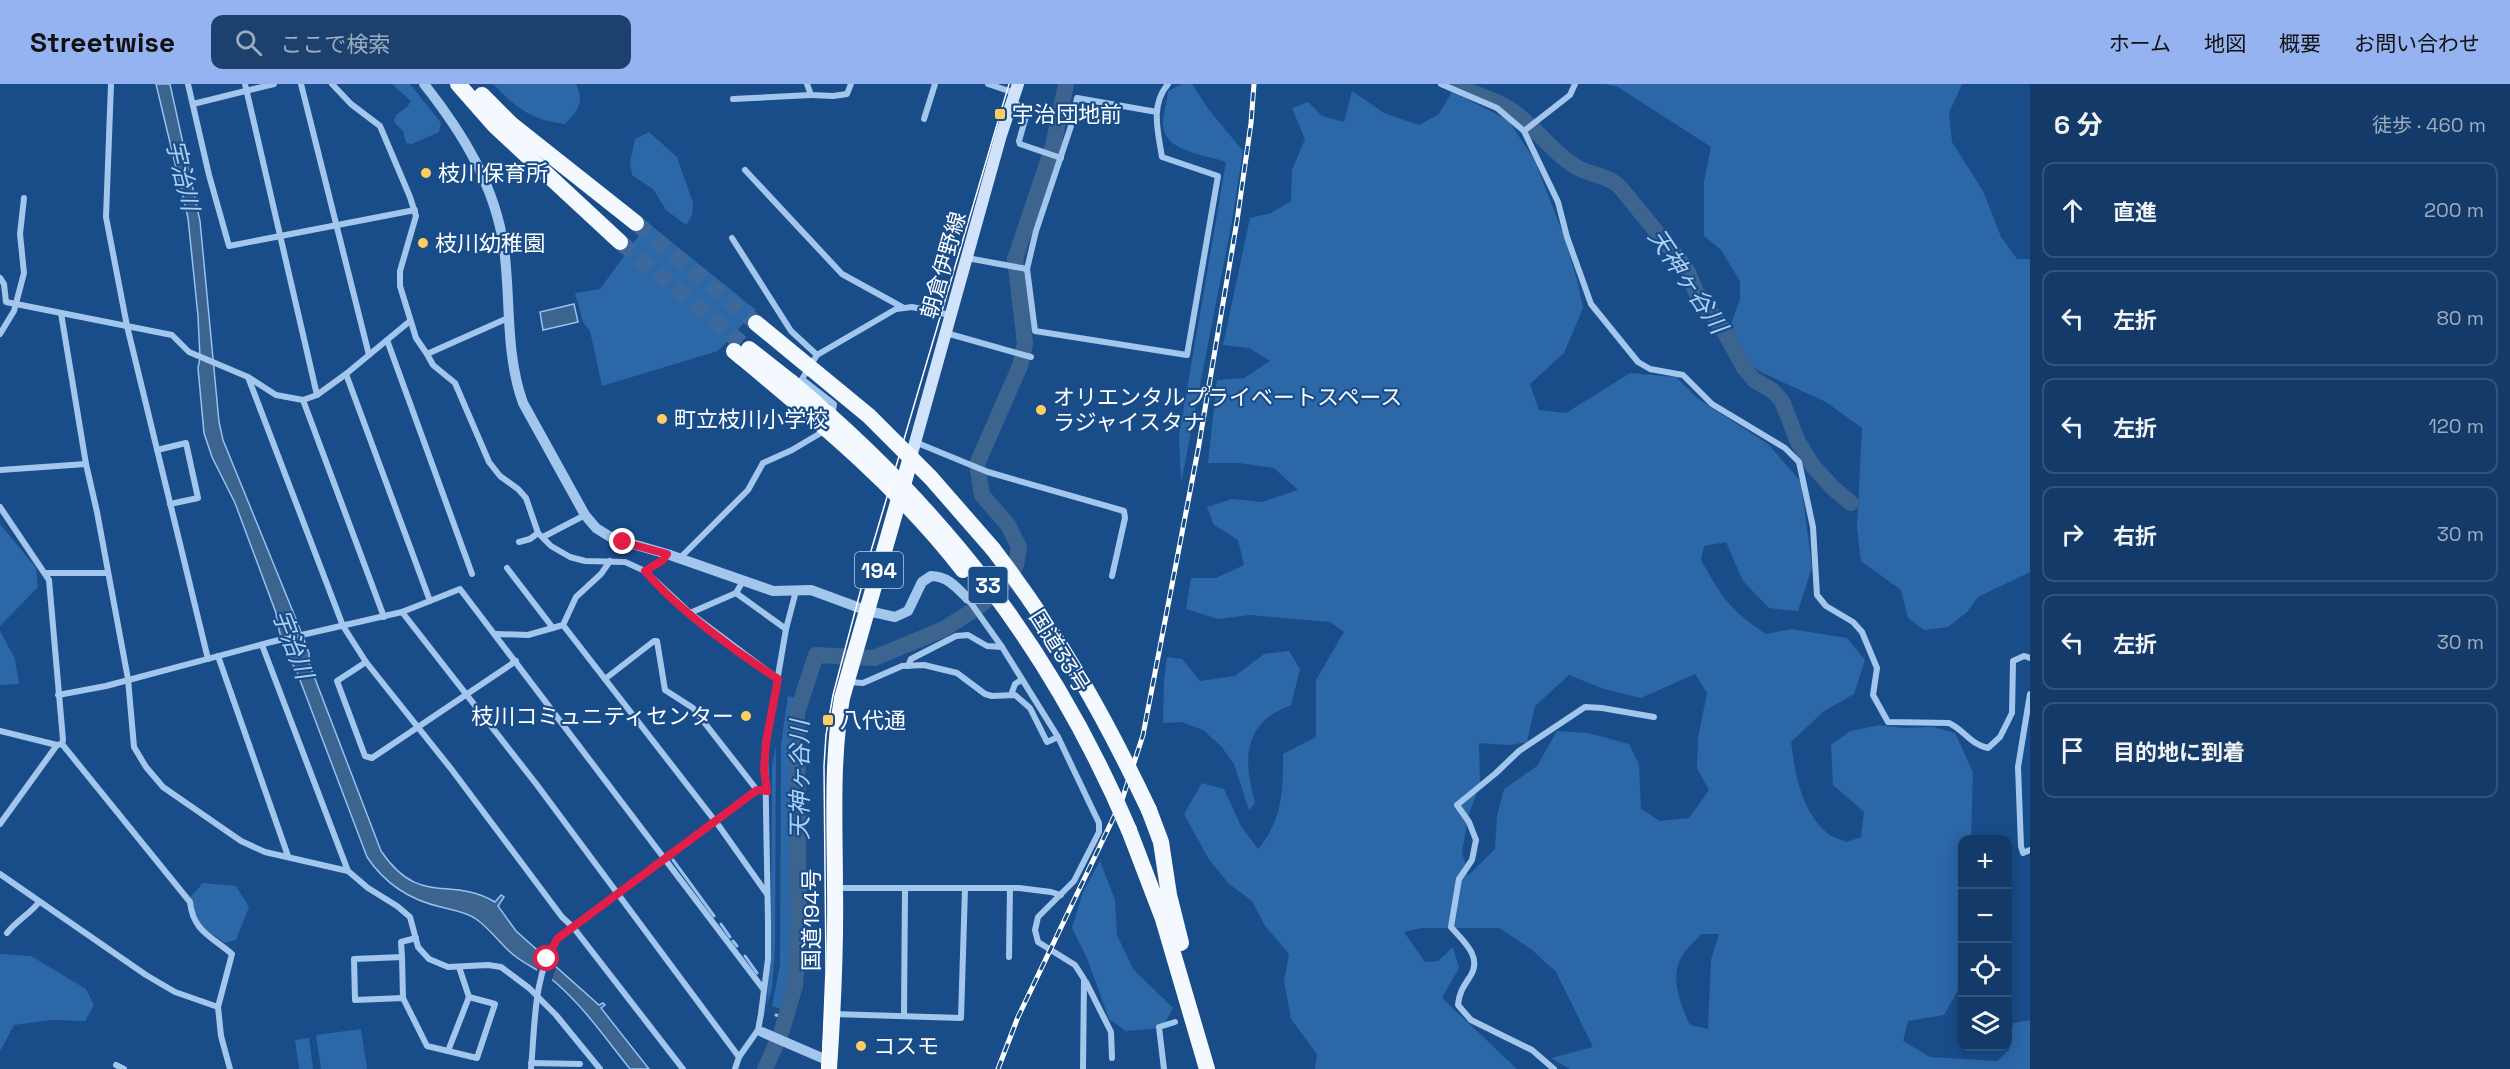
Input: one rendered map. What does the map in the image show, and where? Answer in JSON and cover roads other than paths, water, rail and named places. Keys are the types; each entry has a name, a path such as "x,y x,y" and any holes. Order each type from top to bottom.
{"highway":[{"path":"458,84 540,181 617,245"},
{"path":"471,84 511,124 636,223"},
{"path":"756,323 814,361 869,416 913,450 993,549 1051,628 1112,733 1149,810 1161,842 1169,895 1190,976 1193,1015"},
{"name":"国道33号","path":"827,428 738,347 791,382 875,456 954,541 979,572 1024,634 1090,744 1125,836"},
{"name":"33","path":"827,428 899,495"},
{"name":"国道194号","path":"829,1065 835,888 834,763 837,725 848,677 913,450"},
{"path":"899,495 1002,620 1053,700 1125,836 1193,1015 1207,1069"}],"main road":[{"name":"朝倉伊野線","path":"913,450 1015,93"}],"street":[{"path":"111,84 106,217 127,326 208,659"},
{"path":"188,84 209,175 229,246 415,210"},
{"path":"193,105 246,87 274,84"},
{"path":"301,84 369,355"},
{"path":"332,84 351,104 381,126 415,210 416,216 400,271 400,286 416,338 433,364 456,383 489,462 500,476 526,498 541,535 551,546 570,557 585,561 625,562 645,571 690,613 778,679"},
{"path":"424,84 460,132 487,186 504,248 512,362 520,394 585,515 596,528 612,538 680,558 773,591 822,592 868,611 895,617 902,615 913,604 922,582 931,576 944,578 954,584 984,620 1058,737 1099,823 1099,832 1074,881 1038,917 1035,936 1038,942 1075,965 1084,979 1111,1032 1112,1058"},
{"path":"807,84 811,94"},
{"path":"733,99 811,94 842,96 847,94 851,84"},
{"path":"924,119 935,84"},
{"path":"988,84 1015,93 1028,109 1020,144 1059,158"},
{"path":"1156,112 1077,98 1025,268 1035,331 1187,355 1218,176 1162,157 1156,112 1163,90 1168,84"},
{"path":"1441,84 1497,108 1526,130 1558,202 1591,304 1629,353 1650,369 1683,375 1712,404 1785,448 1798,462 1813,527 1817,595 1826,606 1853,622 1862,632 1877,668 1873,695 1884,719 1894,724 1949,723 1957,727 1970,741 1988,748 2000,737 2012,713 2013,661 2024,656 2030,658"},
{"path":"1526,130 1570,95 1575,84"},
{"path":"246,87 317,395"},
{"path":"745,170 842,274 902,307 950,315"},
{"path":"0,334 16,304 24,273 20,234 24,198"},
{"path":"732,238 791,331 814,361"},
{"path":"966,258 1025,268"},
{"path":"0,278 4,284 3,302 172,335 189,352 248,377 276,395 303,400 317,395 346,374 410,321"},
{"path":"680,558 748,490 763,463 815,438 827,428 836,407 804,382 803,376 814,361 902,307"},
{"path":"61,314 86,464 128,679 134,747 146,766 163,787 241,841 265,852 348,871 410,918 418,947 429,958 448,967 488,965 501,967 538,996 600,1069"},
{"path":"427,354 508,318"},
{"path":"945,333 1030,357"},
{"path":"387,340 472,574"},
{"path":"346,374 430,601"},
{"path":"248,377 343,626 366,662 562,917 573,927 684,1069"},
{"path":"303,400 384,616"},
{"path":"157,450 186,443 198,498 170,504"},
{"path":"913,450 1124,511 1125,518 1112,576"},
{"path":"0,470 86,464"},
{"path":"0,507 49,580 63,740 0,824"},
{"path":"519,542 541,535 585,515"},
{"path":"645,571 663,560 667,554"},
{"path":"497,634 528,635 563,624 576,597 601,574 610,561"},
{"path":"507,568 553,628"},
{"path":"45,573 108,573"},
{"path":"690,613 736,593 743,581"},
{"path":"58,695 402,612 460,589 497,634 764,990"},
{"path":"735,1069 739,1057 760,1031 768,959 767,791 764,770 766,742 795,591"},
{"path":"736,593 786,629"},
{"path":"402,612 537,785 739,1057"},
{"path":"563,624 768,894"},
{"path":"908,666 911,659 957,636 968,635 987,646 1002,647"},
{"path":"605,679 657,641 665,690 693,708 757,790"},
{"path":"262,645 348,871"},
{"path":"218,656 288,856"},
{"path":"366,662 337,681 365,756 372,758 516,661"},
{"path":"848,677 863,684 902,666 924,665 946,669 967,679 985,694 1015,695 1030,708 1047,742 1058,737"},
{"path":"1011,695 1015,684 1021,680"},
{"path":"2030,694 2018,767 2021,846 2023,853 2030,850"},
{"path":"1554,1069 1532,1050 1471,1020 1458,1005 1459,992 1473,973 1475,960 1472,951 1451,927 1459,879 1472,860 1476,840 1469,822 1457,805 1520,751 1585,707 1654,717"},
{"path":"0,731 60,745 190,902 191,914 197,926 232,954 218,1007 221,1036 231,1069"},
{"path":"580,1064 531,1066 538,996 547,959 555,942 757,790 767,791"},
{"path":"0,874 146,975 175,992 218,1007"},
{"path":"835,888 1010,888 1061,895"},
{"path":"904,1016 905,888"},
{"path":"1009,957 1010,888"},
{"path":"832,1014 961,1018 965,889"},
{"path":"7,933 39,902"},
{"path":"416,938 401,942 403,998 427,1046 477,1058 495,1004 469,996"},
{"path":"402,957 354,959 355,1000 403,998"},
{"path":"448,1051 469,996 459,967"},
{"path":"1083,1069 1084,979"},
{"path":"1164,1069 1160,1027 1175,1022"},
{"path":"760,1031 795,1045 829,1065"},
{"path":"116,1065 124,1069"}],"water":[{"name":"宇治川","path":"156,84 170,84 200,221 219,422 223,440 296,619 309,653 309,663 381,851 395,868 409,879 422,885 478,894 495,902 501,895 504,897 498,906 516,931 599,1005 603,1003 605,1005 601,1008 649,1069 630,1069 566,992 550,978 514,956 476,919 464,913 419,900 399,890 374,867 367,857 297,672 284,644 276,613 235,503 212,457 204,433 198,368 200,358 198,316 188,218"},
{"path":"574,304 578,322 543,330 540,312"}],"waterway":[{"name":"天神ヶ谷川","path":"765,1069 781,1033 795,986 799,932 797,713 816,655 874,658 944,629 980,606 1007,581 1016,565 1019,547 1008,525 982,495 977,464 1020,366 1025,344 1015,259 1053,146 1066,84"},
{"name":"天神ヶ谷川","path":"1452,84 1504,106 1519,116 1573,165 1619,186 1688,272 1696,292 1724,331 1744,368 1754,380 1773,391 1782,401 1798,442 1813,466 1833,488 1851,503"},
{"path":"673,860 714,916"},
{"path":"721,924 730,937"},
{"path":"733,941 737,946"},
{"path":"745,956 757,973"},
{"path":"776,1015 785,1018"}],"tunnel":[{"path":"636,223 756,323"},
{"path":"620,242 741,343"}],"tram line":[{"path":"822,1069 826,971 824,766 826,735 833,695 871,551 1009,84"}],"railway":[{"path":"998,1069 1018,1017 1122,800 1143,735 1198,450 1237,221 1251,123 1254,84"}],"place":[{"name":"宇治団地前","path":"1000,114"},
{"name":"枝川保育所","path":"426,173"},
{"name":"枝川幼稚園","path":"423,243"},
{"name":"オリエンタルプライベートスペース ラジャイスタナ","path":"1041,410"},
{"name":"町立枝川小学校","path":"662,419"},
{"name":"枝川コミュニティセンター","path":"746,716"},
{"name":"八代通","path":"828,720"},
{"name":"コスモ","path":"861,1046"}]}
